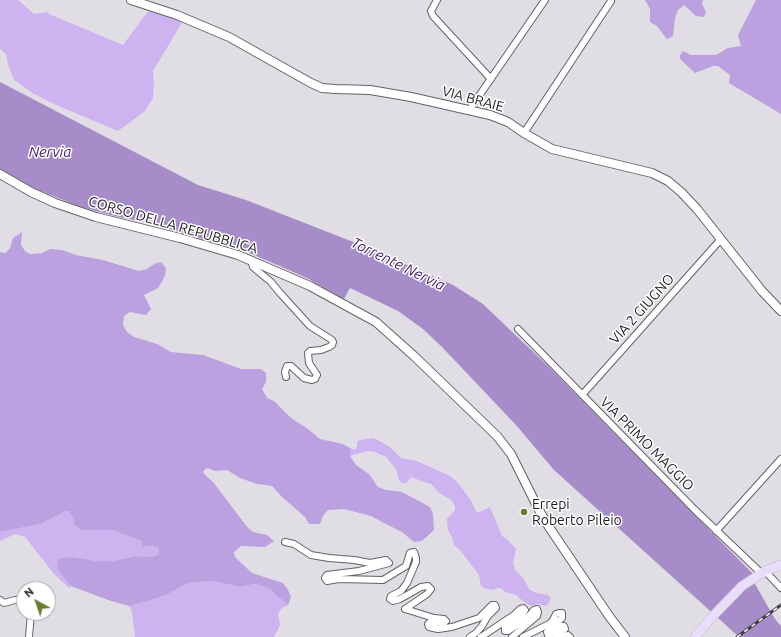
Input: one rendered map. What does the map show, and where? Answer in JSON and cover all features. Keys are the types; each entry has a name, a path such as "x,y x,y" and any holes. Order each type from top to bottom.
{"main road":[{"name":"VIA BRAIE","path":"131,0 177,15 229,37 322,88 370,90 411,97 490,115 508,122 552,149 652,173 668,181 697,209 762,291 781,311"},
{"name":"CORSO DELLA REPUBBLICA","path":"0,174 30,192 69,208 96,217 226,251 251,260 310,286 376,322 414,356 497,436 511,454 539,510 561,545 625,637"},
{"path":"695,637 708,621 742,586 761,573 781,565"}],"street":[{"path":"437,0 431,11 433,16 491,79"},
{"path":"470,110 545,0"},
{"path":"524,133 611,1"},
{"name":"VIA 2 GIUGNO","path":"582,395 721,239"},
{"path":"251,260 254,267 271,282 310,326 333,342 329,348 310,351 308,353 309,363 317,376 315,379 312,380 304,378 291,366 287,366 285,372 286,377"},
{"name":"VIA PRIMO MAGGIO","path":"518,329 716,531 761,573 781,588"},
{"path":"716,531 781,459"},
{"path":"285,542 294,544 311,555 370,563 386,560 389,563 359,571 327,575 324,578 328,581 339,579 383,580 406,566 410,553 414,552 416,562 407,583 401,591 391,596 391,600 393,601 400,599 421,587 430,586 431,590 427,594 405,609 434,618 444,618 446,620 444,623 430,622 428,624 429,627 438,629 452,627 479,618 492,605 495,605 496,608 487,617 482,626 470,637"},
{"path":"0,600 4,603 16,601"},
{"path":"481,637 514,615 520,609 523,608 525,610 523,614 505,627 505,631 508,631 520,623 537,609 537,616 512,637"},
{"path":"523,637 549,624 556,614 562,613 562,618 547,632 548,635 551,635 564,626 565,629 557,637"},
{"path":"29,637 30,621"},
{"path":"564,637 568,635 570,637"}],"shaded area":[{"path":"0,0 18,0 34,14 48,12 49,14 123,45 149,10 183,21 153,71 153,98 144,112 118,131 56,105 34,94 14,80 7,61 7,55 0,49"},
{"path":"645,0 703,0 702,4 706,12 704,17 696,16 684,5 678,10 675,18 673,36 667,39 657,26 650,22 650,9"},
{"path":"756,0 781,0 781,114 729,83 730,75 718,66 713,66 695,73 680,59 680,55 683,51 691,55 716,55 728,48 741,46 738,35"},
{"path":"22,232 21,245 25,251 30,254 42,253 50,249 62,250 139,271 161,262 166,268 162,282 158,288 144,295 151,309 146,315 130,312 124,316 123,325 127,332 134,337 157,344 171,352 203,355 241,369 261,369 266,373 266,382 262,389 267,398 274,401 291,418 320,439 343,444 350,448 350,456 356,465 369,474 378,487 386,490 402,492 430,507 433,514 434,530 422,541 414,542 402,532 371,516 344,509 328,510 323,516 320,524 309,524 305,517 272,486 257,484 240,478 227,470 215,471 208,468 203,472 205,475 213,482 248,528 253,532 267,535 274,541 265,547 241,546 234,552 235,557 252,573 283,583 291,597 288,605 271,590 257,584 242,587 211,581 189,583 164,596 129,606 71,586 57,567 58,559 73,557 97,561 112,561 136,556 152,557 159,554 158,547 143,547 141,541 112,530 82,530 75,526 69,511 66,511 40,524 0,532 0,252 5,253 10,248 13,238"},
{"path":"372,438 390,447 401,458 417,461 450,476 456,481 470,499 477,513 490,507 502,536 516,549 513,563 515,570 524,579 529,589 536,593 548,595 551,598 548,604 545,606 538,604 531,606 516,595 505,592 502,589 499,588 491,590 481,586 479,575 460,550 454,545 448,530 447,519 455,510 455,506 451,500 439,493 431,484 411,477 406,483 402,483 399,480 396,469 386,457 375,452 367,451 350,456 350,448 355,450 357,442"},
{"path":"66,511 69,511 75,526 82,530 112,530 141,541 143,547 158,547 159,554 152,557 136,556 112,561 97,561 73,557 61,574 71,586 69,588 54,574 25,537 15,534 0,541 0,532 40,524"},
{"path":"211,581 242,587 257,584 271,590 283,599 288,605 282,608 278,613 280,625 274,637 135,637 132,612 129,606 164,596 189,583"}],"water":[{"name":"Nervia","path":"0,82 198,185 246,200 361,245 453,285 483,304 553,371 752,573 755,584 775,619 781,626 781,637 739,637 554,470 516,425 442,347 423,329 398,311 350,288 344,299 307,278 245,251 149,223 81,207 33,188 0,170"}],"railway":[{"path":"737,637 781,605"}],"place":[{"name":"Errepi Roberto Pileio","path":"524,512"}],"water label":[{"name":"Torrente Nervia","path":"398,264"}]}
